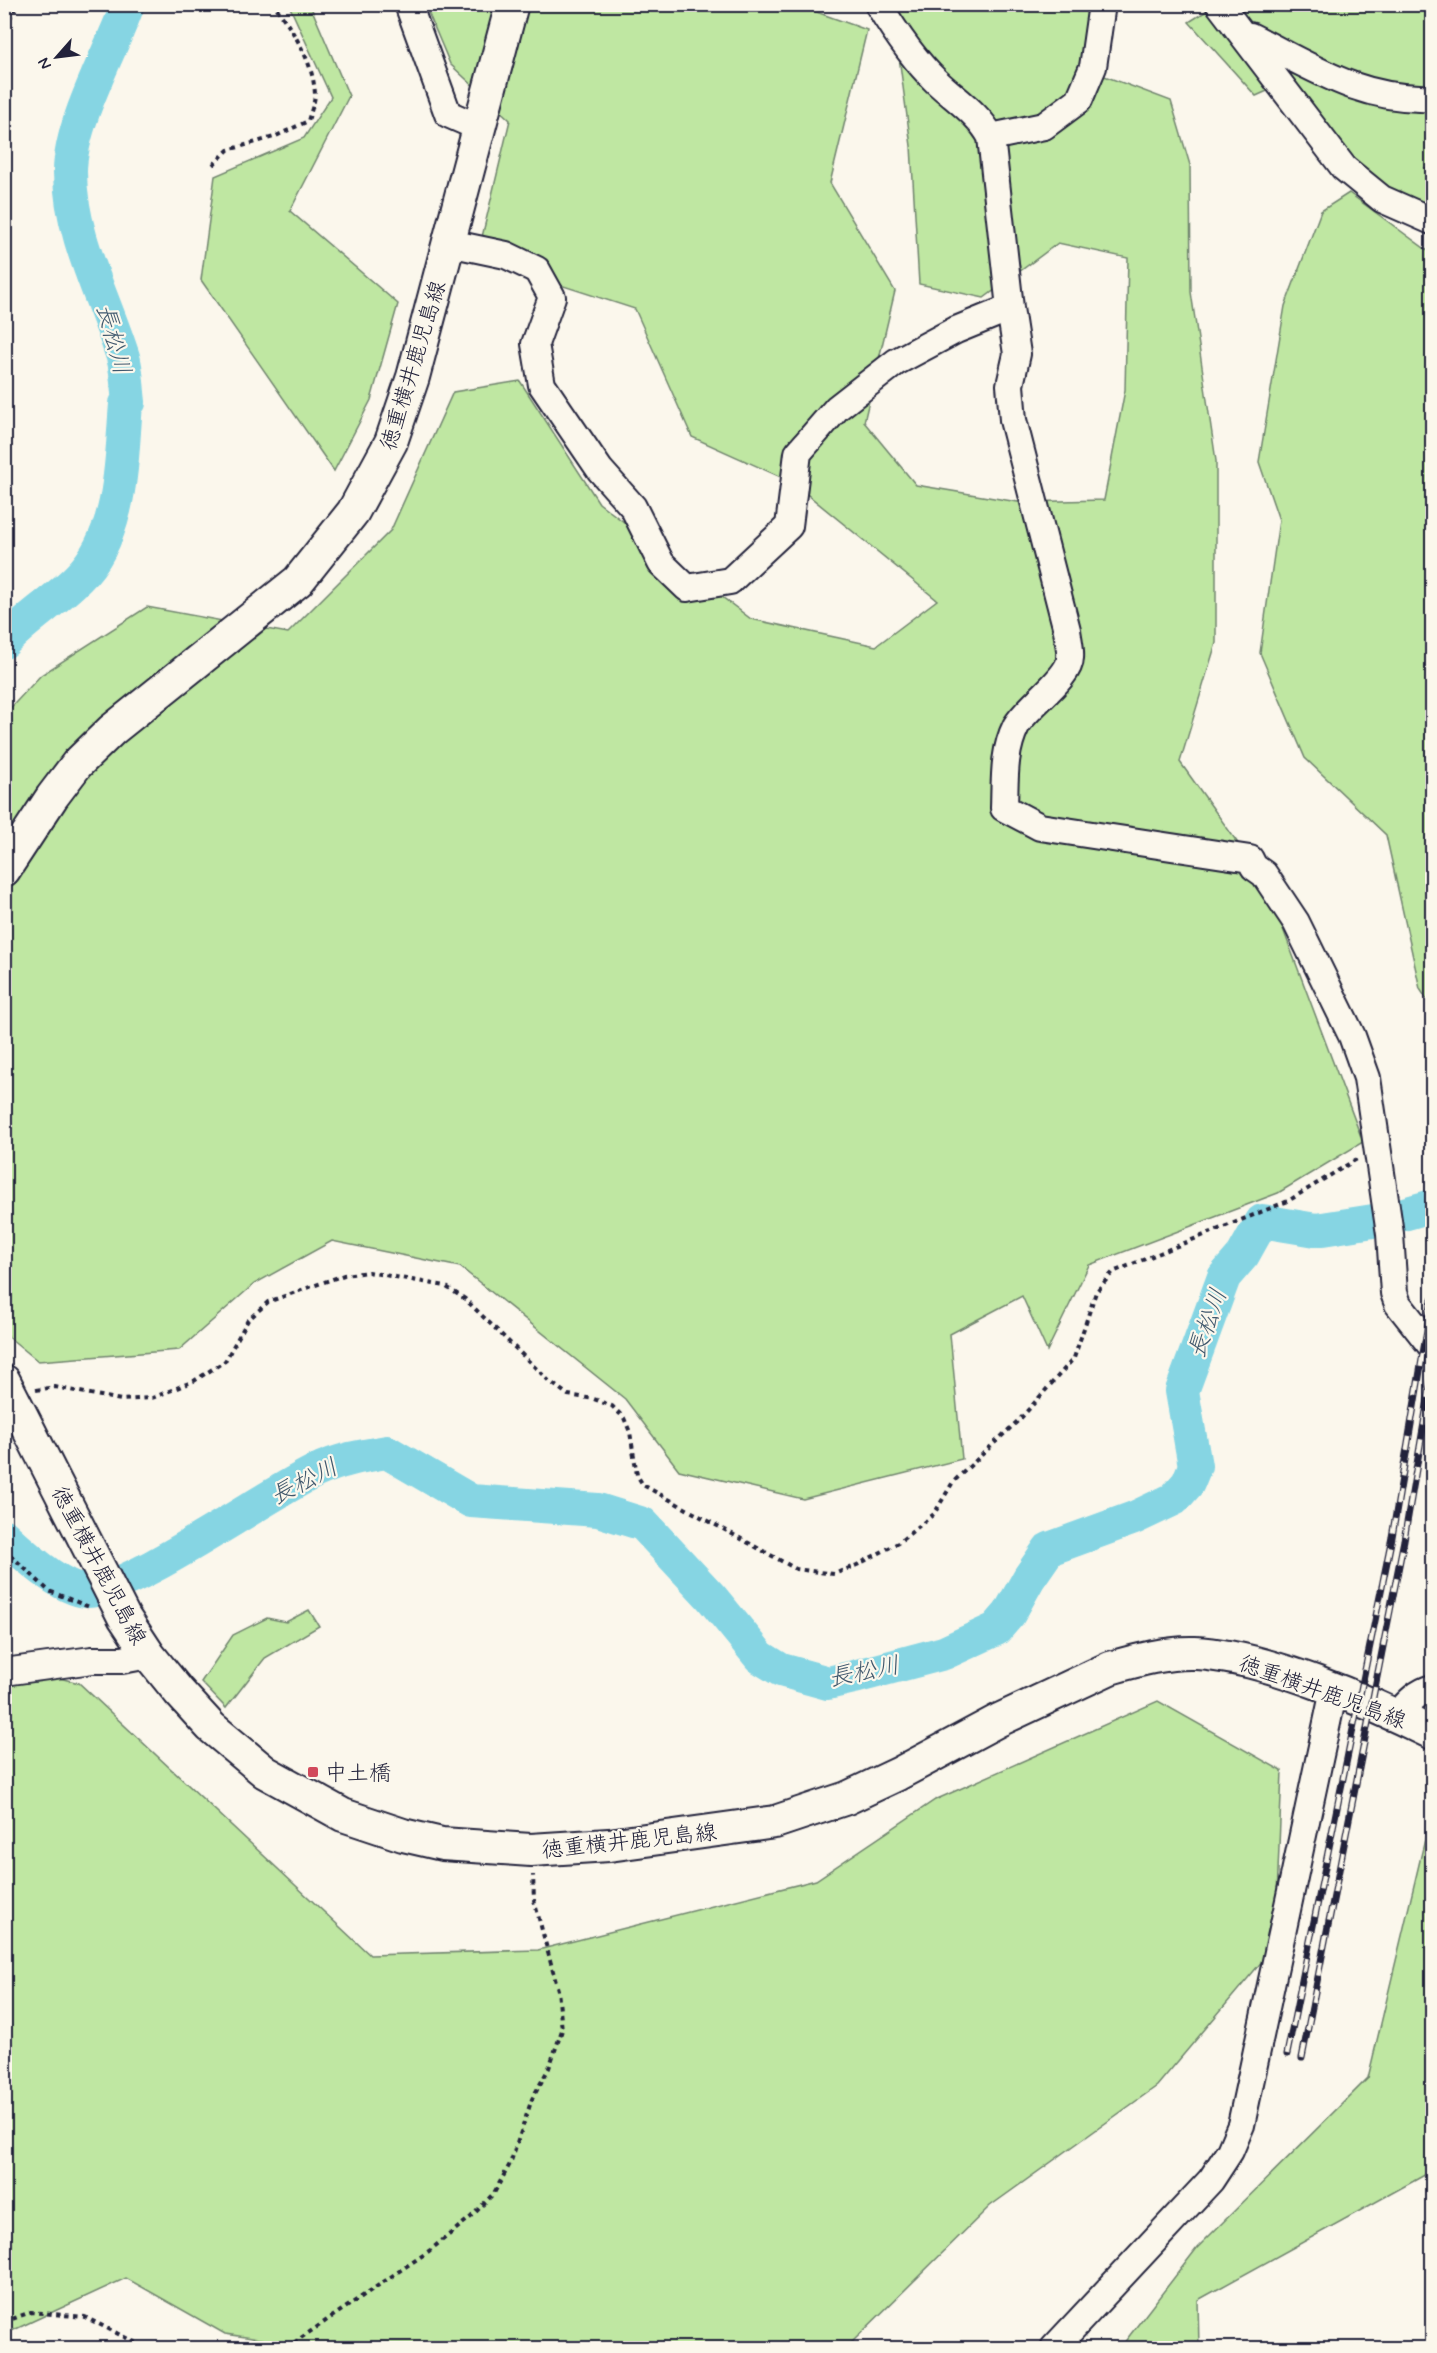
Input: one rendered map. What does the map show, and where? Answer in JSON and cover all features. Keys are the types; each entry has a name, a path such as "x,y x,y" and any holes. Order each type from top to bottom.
{"main road":[{"name":"徳重横井鹿児島線","path":"4,870 52,797 77,764 122,722 298,580 353,512 391,442 413,377 512,4"},
{"name":"徳重横井鹿児島線","path":"8,1387 124,1617 149,1655 211,1726 265,1772 307,1796 343,1815 403,1835 442,1844 531,1850 609,1845 746,1828 811,1811 898,1774 999,1720 1110,1668 1150,1657 1194,1653 1244,1659 1334,1690 1432,1733"}],"street":[{"path":"408,4 448,114 480,128"},
{"path":"878,4 903,44 936,81 983,121 991,136 1017,354 1010,385 1012,420 1067,630 1071,660 1061,676 1036,700 1016,727 1005,764 1004,808 1040,827 1250,859 1254,867 1264,873 1296,922 1352,1036 1367,1078 1398,1304 1432,1347"},
{"path":"991,136 1044,126 1080,100 1093,67 1102,4"},
{"path":"1219,4 1344,168 1382,199 1432,221"},
{"path":"1244,34 1369,93 1414,99 1432,98"},
{"path":"449,243 506,255 537,270 552,297 535,344 542,384 600,470 633,507 661,563 687,588 730,581 789,525 798,453 837,408 896,362 956,330 1010,308"},
{"path":"4,1672 92,1660 122,1660 149,1655"},
{"path":"1395,1717 1408,1702 1432,1688"},
{"path":"1054,2349 1210,2180 1230,2151 1238,2134 1247,2101 1334,1690"}],"path":[{"path":"4,172 9,20 16,4"},
{"path":"213,165 228,150 274,137 308,121 315,95 309,66 298,40 273,4"},
{"path":"8,1387 55,1388 121,1400 152,1398 194,1381 225,1361 248,1320 268,1302 344,1275 368,1272 445,1286 465,1299 548,1380 568,1395 594,1399 612,1406 624,1418 630,1432 637,1475 643,1485 796,1569 834,1574 858,1565 898,1543 934,1514 953,1482 1021,1418 1074,1358 1096,1292 1113,1272 1288,1202 1376,1148"},
{"path":"4,1550 49,1591 102,1612 124,1617"},
{"path":"289,2348 429,2252 463,2224 494,2193 510,2164 532,2099 549,2068 562,2030 558,1990 534,1899 531,1850"},
{"path":"4,2322 31,2312 85,2318 146,2349"}],"green space":[{"path":"289,5 310,5 349,96 290,211 398,304 371,400 334,471 201,280 215,176 304,138 331,97"},
{"path":"425,5 797,5 867,30 830,183 895,291 864,422 916,485 1018,502 1104,500 1125,390 1128,258 1058,243 984,298 919,284 911,146 892,5 1097,5 1099,74 1171,101 1190,165 1191,292 1216,461 1216,643 1180,762 1265,881 1363,1142 1278,1193 1089,1265 1047,1351 1022,1296 950,1334 962,1459 803,1499 679,1470 625,1399 460,1267 332,1241 254,1284 179,1350 38,1361 5,1334 4,715 41,675 147,607 288,633 391,530 453,392 520,381 599,503 751,619 876,646 937,600 792,482 692,437 635,309 477,258 510,120 450,64"},
{"path":"1216,5 1432,5 1432,167 1425,168 1432,175 1432,238 1342,174 1274,88 1256,96 1189,22"},
{"path":"1349,193 1432,254 1432,1007 1420,989 1386,835 1305,758 1260,653 1279,520 1259,462 1285,306 1321,211"},
{"path":"309,1610 319,1626 265,1658 226,1708 201,1682 233,1635 267,1618 286,1622"},
{"path":"4,1664 79,1683 370,1955 538,1950 816,1880 935,1800 1158,1701 1282,1771 1275,1946 1157,2086 990,2206 846,2348 321,2348 225,2334 126,2278 5,2334"},
{"path":"1426,1835 1432,1837 1432,2171 1198,2300 1199,2348 1120,2348 1197,2248 1368,2078"}],"waterway":[{"name":"長松川","path":"4,642 78,578 93,560 112,519 117,496 126,404 129,402 125,367 82,243 71,196 70,172 72,152 84,110 128,4"},
{"name":"長松川","path":"4,1536 43,1570 66,1584 87,1591 106,1588 164,1560 316,1471 342,1461 387,1452 471,1501 598,1510 643,1524 711,1597 760,1657 781,1670 828,1683 854,1677 944,1653 996,1629 1009,1614 1029,1578 1049,1549 1134,1518 1174,1499 1188,1483 1195,1466 1182,1391 1224,1277 1243,1255 1262,1221 1316,1230 1386,1219 1432,1206"}],"railway":[{"path":"1287,2054 1392,1537 1432,1300"},
{"path":"1302,2058 1404,1540 1432,1376"}],"place":[{"name":"中土橋","path":"313,1772"}]}
